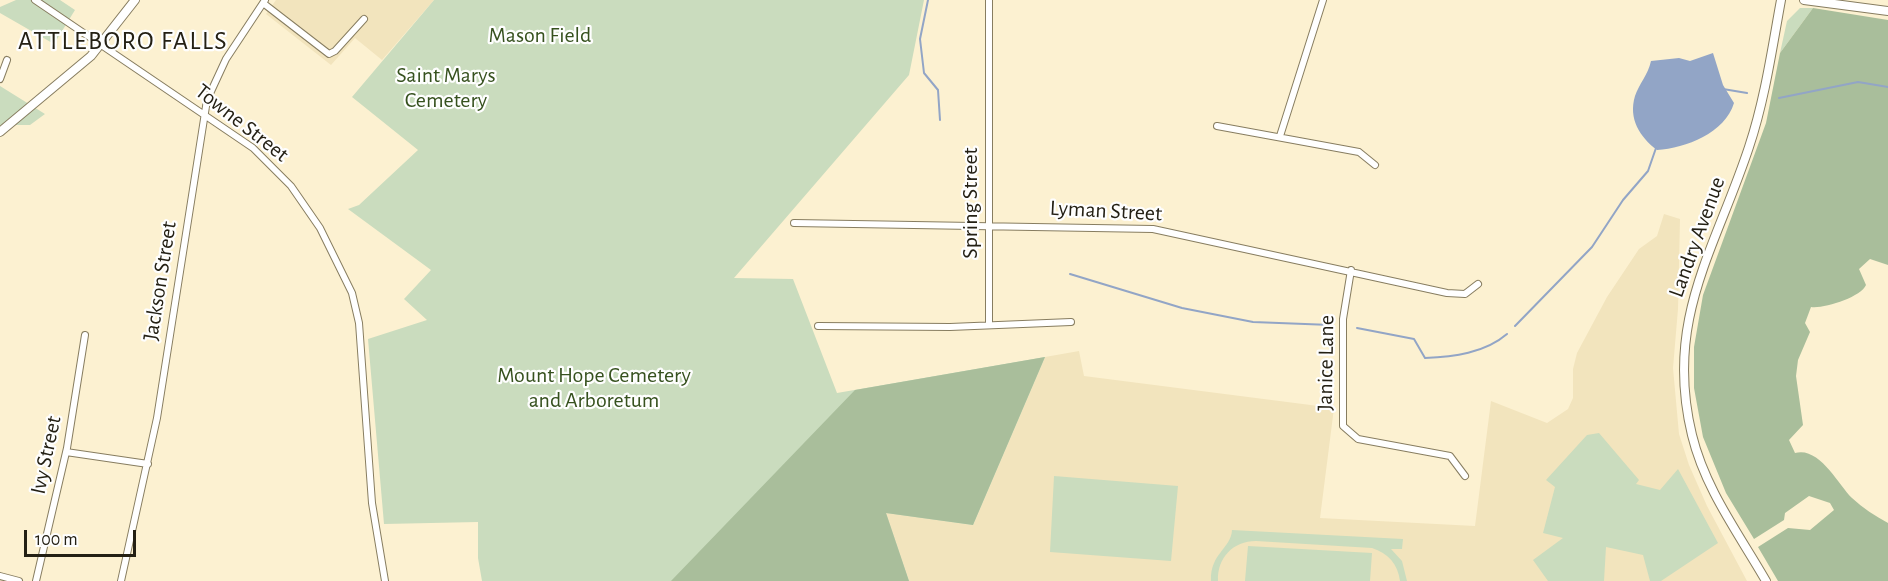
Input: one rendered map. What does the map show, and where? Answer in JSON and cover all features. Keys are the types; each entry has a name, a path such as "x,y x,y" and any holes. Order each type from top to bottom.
{"street":[{"name":"Towne Street","path":"35,0 206,115 267,160 291,186 320,228 352,293 359,323 372,503 385,581"},
{"path":"0,132 49,93 102,45 135,0"},
{"name":"Spring Street","path":"989,0 989,325"},
{"path":"1280,136 1323,0"},
{"name":"Landry Avenue","path":"1766,581 1728,519 1701,465 1691,435 1683,364 1690,303 1757,121 1780,0"},
{"path":"1804,0 1888,11"},
{"path":"264,2 328,54 335,51 364,19"},
{"name":"Jackson Street","path":"121,581 148,464 207,100 215,78 264,2"},
{"path":"0,79 7,60"},
{"path":"1217,126 1359,152 1375,165"},
{"name":"Lyman Street","path":"794,223 1153,228 1447,293 1465,294 1478,284"},
{"name":"Janice Lane","path":"1351,270 1342,319 1343,426 1358,439 1450,456 1465,476"},
{"path":"818,326 950,327 1071,322"},
{"name":"Ivy Street","path":"36,581 66,452 86,335"},
{"path":"66,452 148,464"},
{"path":"0,576 19,581"}],"shaded area":[{"path":"276,0 434,0 382,60 355,38 331,65 266,14"},
{"path":"1664,214 1680,219 1678,309 1673,368 1679,434 1689,465 1707,506 1747,581 909,581 885,512 973,525 1045,357 1079,351 1084,376 1334,408 1320,518 1475,526 1491,401 1547,423 1568,409 1573,398 1573,369 1577,353 1607,297 1639,249 1657,236"}],"green space":[{"path":"16,0 60,0 75,10 54,44 0,13 0,7"},
{"name":"Mount Hope Cemetery and Arboretum","path":"434,0 924,0 909,75 734,278 793,279 837,393 1045,357 973,525 886,513 909,581 482,581 478,558 478,522 384,524 368,339 427,320 404,299 431,270 348,209 359,205 418,150 352,97"},
{"path":"1800,8 1813,8 1780,53 1787,21"},
{"path":"1813,8 1888,20 1888,265 1870,259 1859,269 1866,285 1857,294 1842,301 1811,307 1805,323 1810,332 1798,360 1796,376 1803,425 1789,440 1795,453 1804,452 1820,460 1852,498 1869,512 1888,523 1888,581 1778,581 1758,547 1788,528 1810,530 1834,510 1830,503 1809,496 1785,513 1784,520 1754,539 1726,493 1703,437 1694,388 1694,347 1703,295 1766,123 1780,53"},
{"path":"0,86 45,114 30,125 0,125"},
{"path":"1045,357 973,525 886,513 909,581 671,581 855,390"},
{"path":"1599,433 1639,480 1636,484 1660,490 1678,469 1718,543 1661,581 1650,581 1643,555 1606,547 1604,581 1548,581 1533,560 1563,538 1543,533 1555,487 1546,480 1587,435"},
{"path":"1054,476 1178,486 1171,561 1050,552"},
{"path":"1232,530 1403,539 1402,549 1391,549 1402,561 1407,581 1400,581 1397,569 1391,560 1372,548 1256,541 1240,544 1228,552 1220,565 1218,581 1211,581 1214,564 1228,542"},
{"path":"1248,546 1372,553 1370,581 1245,581"}],"water":[{"path":"1713,53 1723,85 1734,103 1729,114 1713,131 1703,137 1680,146 1657,150 1645,139 1637,127 1633,112 1635,96 1651,61 1679,58 1690,61"}],"waterway":[{"path":"928,0 920,39 924,73 938,90 940,120"},
{"path":"1779,98 1858,82 1888,87"},
{"path":"1723,89 1747,93"},
{"path":"1515,326 1592,247 1623,200 1648,171 1656,148"},
{"path":"1070,274 1182,308 1253,322 1331,325"},
{"path":"1357,328 1414,339 1425,358 1479,350 1507,334"}],"district":[{"name":"ATTLEBORO FALLS","path":"123,41"}],"park label":[{"name":"Mason Field","path":"540,35"},
{"name":"Saint Marys Cemetery","path":"446,88"}]}
